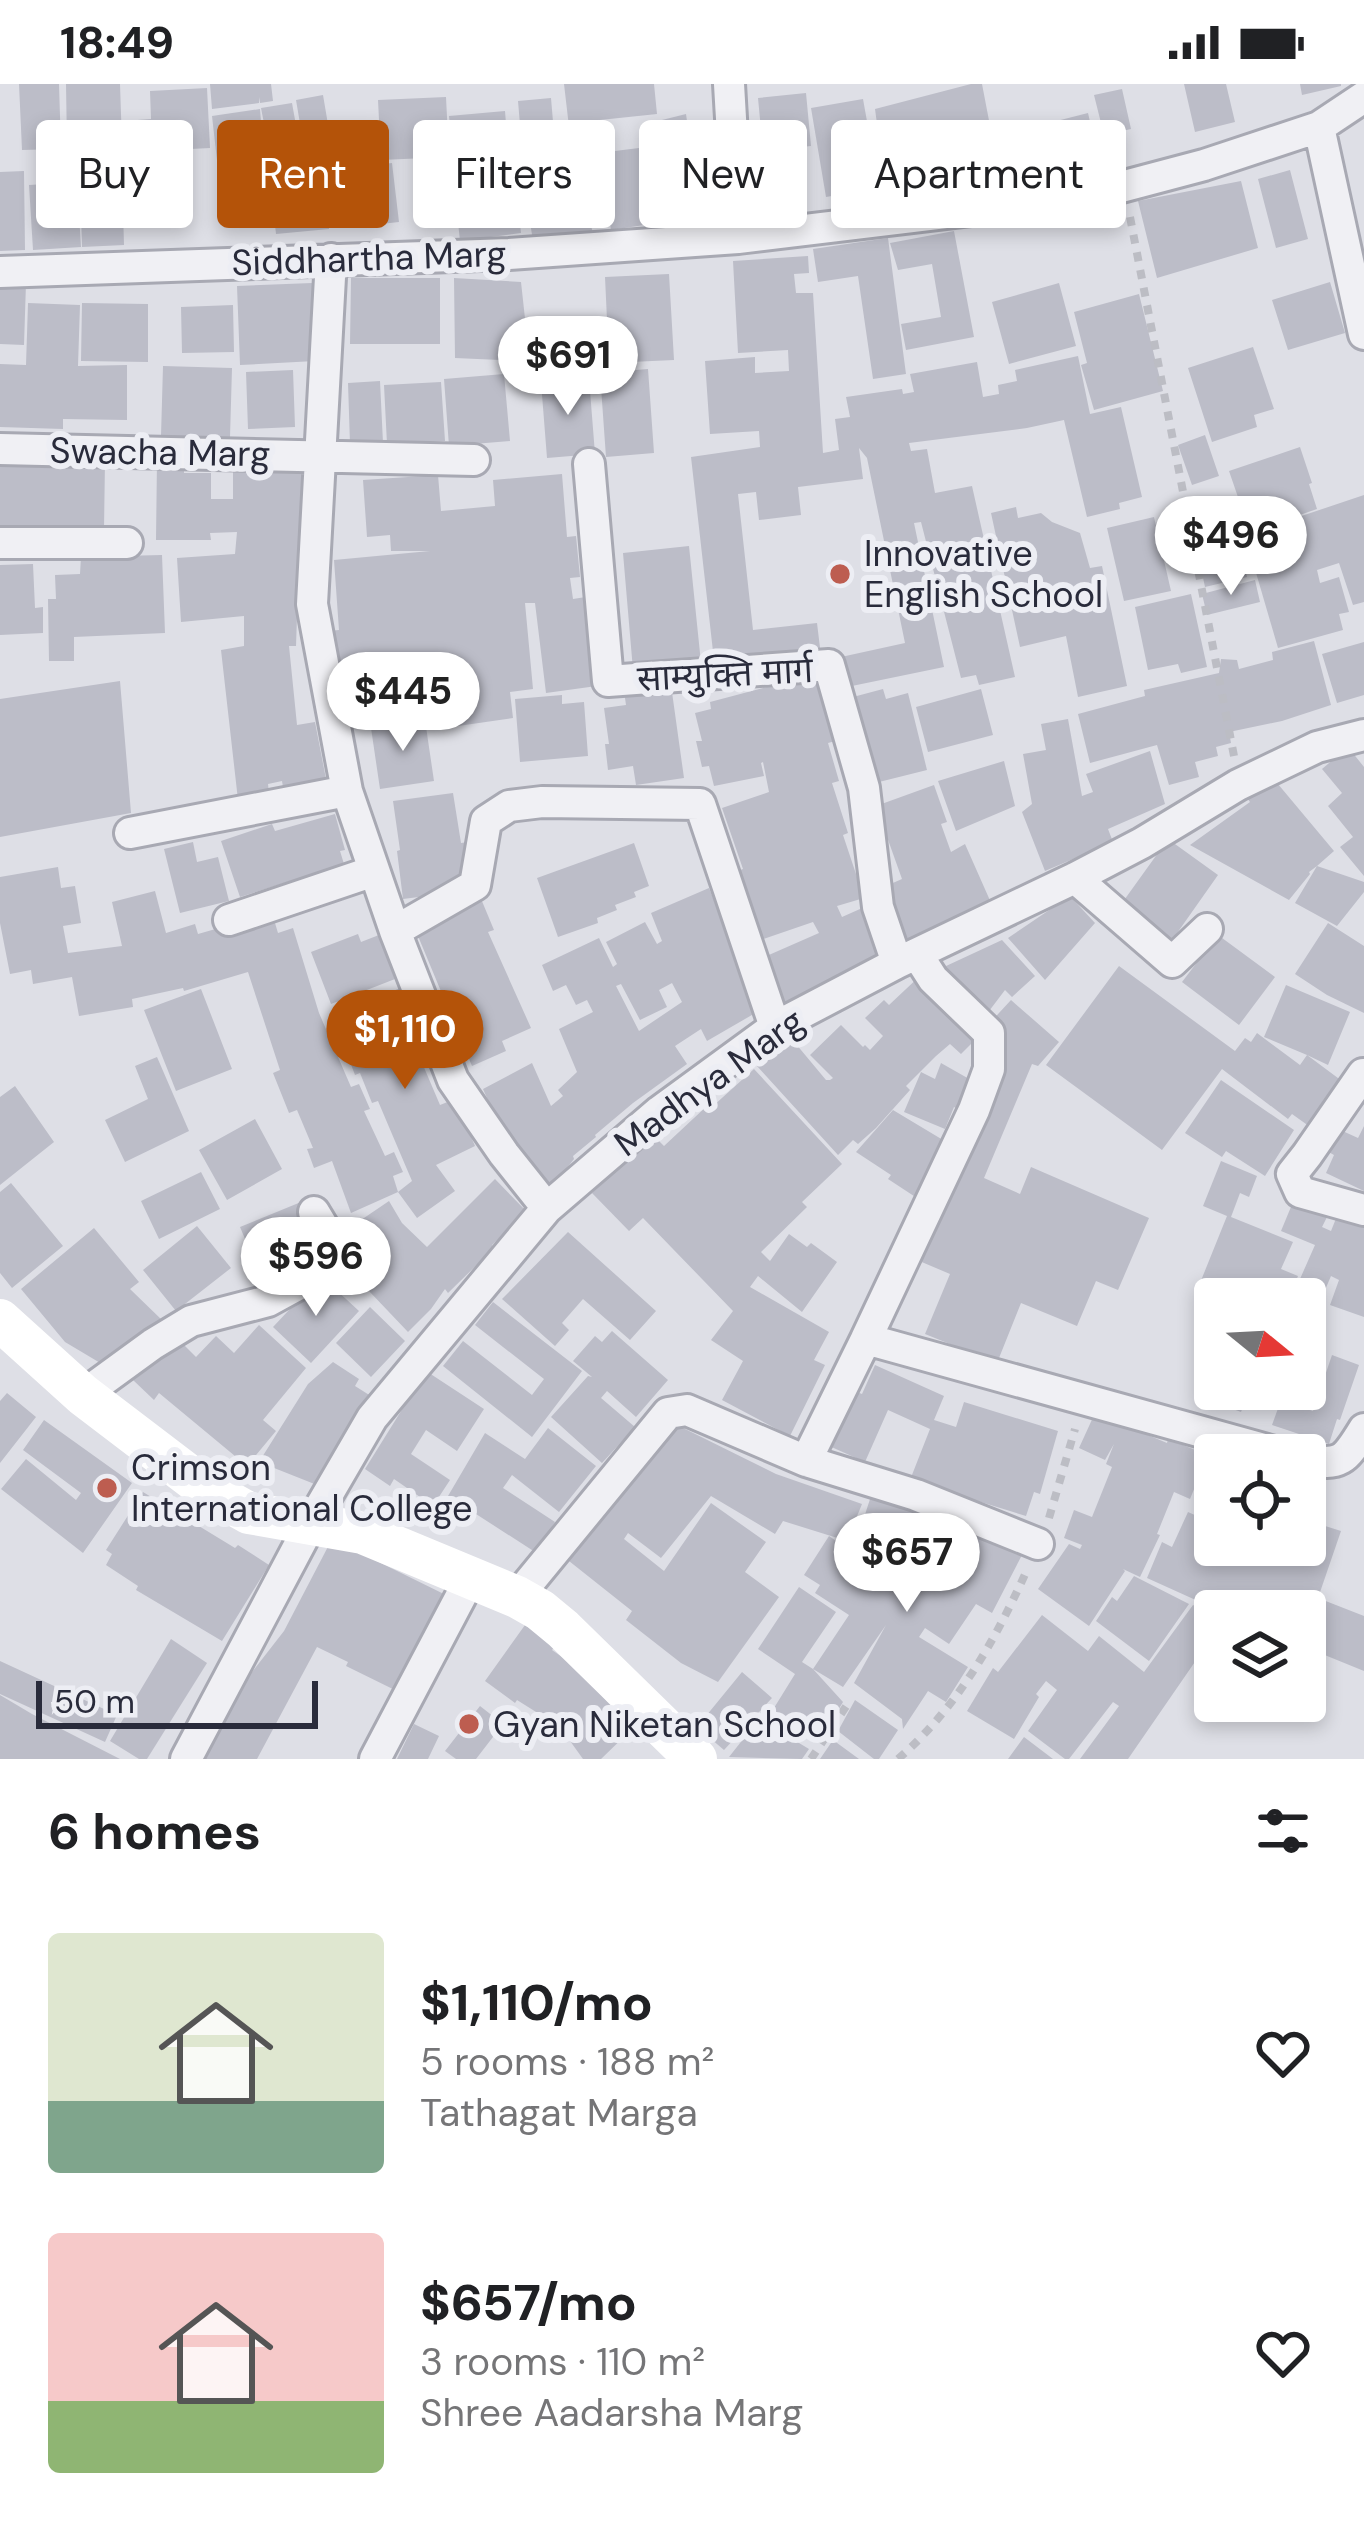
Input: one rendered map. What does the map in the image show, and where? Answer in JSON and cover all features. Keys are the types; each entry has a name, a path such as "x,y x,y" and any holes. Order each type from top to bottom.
{"main road":[{"path":"0,1320 83,1395 209,1491 249,1513 363,1533 540,1610 696,1759"}],"street":[{"path":"729,84 737,238"},
{"name":"Siddhartha Marg","path":"1126,186 1319,127 1364,97"},
{"path":"1319,127 1364,334"},
{"name":"Siddhartha Marg","path":"0,272 508,254 831,227"},
{"path":"332,259 312,604 347,791 453,1080 547,1208"},
{"name":"Swacha Marg","path":"0,448 474,460"},
{"name":"साम्युक्ति मार्ग","path":"589,464 608,681 829,665 864,788 878,907 907,958"},
{"path":"0,543 127,543"},
{"name":"Madhya Marg","path":"186,1759 372,1418 547,1208 660,1111 775,1027 1142,843 1238,785 1317,747 1364,735"},
{"path":"130,833 347,791"},
{"path":"395,931 475,885 486,821 509,806 542,802 700,804 775,1027"},
{"path":"229,920 374,871"},
{"path":"1075,878 1172,962 1208,929"},
{"path":"806,1461 989,1070 989,1033 907,958"},
{"path":"1363,1074 1292,1174 1300,1192 1364,1210"},
{"path":"83,1395 191,1321 268,1301 343,1260 314,1212"},
{"path":"866,1339 1210,1434"},
{"path":"517,1597 668,1413 688,1410 806,1461 916,1495 1038,1544"},
{"path":"1326,1463 1348,1456 1364,1430"},
{"path":"375,1759 471,1577"}],"path":[{"path":"1126,191 1238,785"},
{"path":"898,1759 966,1685 1005,1618 1056,1501 1084,1399"},
{"path":"811,1759 847,1705"}],"building":[{"path":"19,84 59,84 60,120 36,120 36,150 22,150"},
{"path":"66,84 120,84 121,120 67,120"},
{"path":"210,84 271,84 273,101 260,103 259,97 259,103 212,109"},
{"path":"564,84 654,84 657,114 568,120"},
{"path":"982,84 989,120 876,120 875,109"},
{"path":"1184,84 1226,84 1235,122 1195,132"},
{"path":"1300,84 1341,84 1341,86 1302,95"},
{"path":"207,88 210,148 193,149 193,120 138,120 151,119 150,91"},
{"path":"1122,89 1131,129 1126,130 1126,120 1100,120 1094,95"},
{"path":"806,93 811,146 807,146 807,120 760,120 758,98"},
{"path":"323,95 327,120 299,120 296,100"},
{"path":"446,97 447,120 413,120 413,159 389,160 389,120 379,120 378,100"},
{"path":"551,98 553,120 520,120 518,101"},
{"path":"863,99 867,120 831,120 831,196 826,197 811,108"},
{"path":"292,103 295,120 263,120 261,108"},
{"path":"260,109 261,120 217,120 217,160 212,116"},
{"path":"505,111 506,120 449,120 449,116"},
{"path":"1088,113 1090,120 1061,120"},
{"path":"639,148 639,226 611,230 615,228 615,151"},
{"path":"389,163 399,222 389,223"},
{"path":"1290,170 1308,239 1276,248 1258,179"},
{"path":"24,171 25,250 0,251 0,172"},
{"path":"1241,181 1258,248 1157,278 1138,201"},
{"path":"29,185 36,185 36,228 80,228 81,247 33,250"},
{"path":"81,228 124,228 124,245 82,247"},
{"path":"275,228 329,228 329,229 276,234"},
{"path":"459,228 520,228 521,233 460,241"},
{"path":"531,228 592,228 593,236 534,247"},
{"path":"954,231 974,337 906,350 901,324 941,317 932,264 898,270 890,243"},
{"path":"888,238 906,374 873,379 858,276 818,282 813,249"},
{"path":"808,256 809,273 794,274 796,293 813,293 823,453 839,450 835,419 850,417 846,397 902,389 903,394 914,392 910,374 977,362 983,397 999,394 998,385 1017,381 1015,370 1078,356 1090,414 1121,407 1142,497 1119,503 1120,509 1087,517 1064,420 909,443 911,451 927,449 935,493 972,486 1015,677 979,685 976,675 961,678 921,522 914,523 944,667 847,687 841,657 905,643 867,458 859,448 863,479 798,487 801,515 759,520 756,492 738,494 753,630 817,623 821,656 715,669 691,457 760,447 759,431 710,434 705,361 755,357 755,373 789,371 788,350 738,353 733,261"},
{"path":"669,274 674,360 609,363 605,277"},
{"path":"351,278 440,278 440,344 350,344"},
{"path":"454,278 521,282 528,346 500,360 455,358"},
{"path":"0,282 26,283 24,345 0,344"},
{"path":"1330,282 1345,333 1288,350 1272,300"},
{"path":"312,283 315,361 240,365 237,286"},
{"path":"1059,283 1076,346 1009,364 992,302"},
{"path":"1139,294 1163,391 1094,410 1081,365 1087,363 1074,312"},
{"path":"28,303 80,305 78,366 127,365 127,420 63,419 63,429 0,427 0,364 26,365"},
{"path":"82,303 148,304 148,362 81,361"},
{"path":"233,305 234,352 182,353 181,307"},
{"path":"1253,347 1274,409 1254,415 1257,427 1212,442 1188,368"},
{"path":"163,366 232,368 230,437 161,436"},
{"path":"648,369 654,453 606,457 600,373"},
{"path":"293,370 295,427 248,429 246,372"},
{"path":"504,374 510,441 449,446 444,379"},
{"path":"589,378 595,454 547,458 541,382"},
{"path":"380,381 383,443 350,444 348,383"},
{"path":"441,382 445,441 387,444 384,385"},
{"path":"1205,435 1219,476 1192,485 1178,445"},
{"path":"1300,447 1317,509 1250,532 1229,471"},
{"path":"0,460 105,461 104,529 0,531"},
{"path":"157,460 184,461 184,473 211,473 211,499 233,499 233,470 302,470 296,646 289,646 297,725 315,722 326,779 283,787 282,781 268,784 269,793 238,800 221,650 244,646 244,616 181,622 177,558 235,554 237,532 210,533 211,540 156,540"},
{"path":"562,474 567,537 576,536 580,577 570,578 573,599 592,596 604,685 546,693 535,603 525,603 533,689 510,692 513,718 458,726 455,706 391,711 391,700 381,701 383,721 361,722 360,703 336,705 328,631 339,630 334,560 430,551 391,551 390,535 367,537 363,480 438,475 441,511 495,506 493,480"},
{"path":"1364,495 1364,602 1353,605 1339,563 1317,570 1320,583 1339,577 1349,612 1339,614 1343,630 1278,648 1245,535"},
{"path":"1016,507 1018,518 1041,513 1080,533 1090,568 1102,566 1127,686 1078,697 1066,636 1020,647 991,513"},
{"path":"1233,511 1247,577 1205,587 1191,521"},
{"path":"1154,517 1171,591 1124,601 1107,528"},
{"path":"689,546 701,663 633,670 623,553"},
{"path":"162,555 165,633 74,637 74,661 49,661 48,599 56,599 55,575 80,574 81,557"},
{"path":"33,564 35,608 43,607 43,633 0,635 0,565"},
{"path":"1255,580 1260,602 1207,615 1202,594"},
{"path":"1191,594 1207,667 1181,673 1178,664 1148,670 1135,607"},
{"path":"1314,641 1331,705 1229,732 1231,743 1216,747 1218,756 1195,762 1199,777 1169,785 1157,745 1090,763 1078,714 1145,696 1144,690 1219,673 1221,659 1237,660 1239,669 1273,660 1272,652"},
{"path":"1364,642 1364,695 1337,703 1322,654"},
{"path":"820,673 839,740 828,743 839,781 832,783 864,898 837,906 842,917 869,905 891,955 780,1005 760,959 819,933 813,922 752,943 729,874 743,869 722,808 769,792 763,762 764,776 714,786 709,766 702,767 695,713 711,709 710,702"},
{"path":"120,681 131,813 0,837 0,699"},
{"path":"671,685 684,778 636,785 633,766 608,770 604,708 626,705 624,691"},
{"path":"883,689 886,699 908,693 927,770 875,783 853,697"},
{"path":"981,689 993,735 928,752 916,707"},
{"path":"562,695 562,704 584,702 588,756 520,762 515,699"},
{"path":"1068,719 1082,796 1093,792 1086,774 1150,751 1165,804 1108,829 1113,842 1045,871 1022,812 1032,804 1023,754 1046,750 1041,724"},
{"path":"425,720 434,781 380,789 371,728"},
{"path":"1348,747 1364,767 1364,876 1340,847 1353,837 1328,806 1342,793 1322,769"},
{"path":"1004,761 1015,806 956,831 938,781"},
{"path":"1268,772 1334,851 1309,872 1289,900 1190,845 1250,802 1243,793"},
{"path":"934,785 951,852 965,844 992,905 904,945 879,889 902,879 876,806"},
{"path":"453,793 461,843 468,842 472,873 456,876 458,892 403,899 393,801"},
{"path":"335,814 344,864 240,897 221,841 272,824 275,831"},
{"path":"1168,839 1218,875 1168,946 1117,910"},
{"path":"193,842 197,862 218,857 229,901 180,913 164,849"},
{"path":"634,843 649,886 615,905 617,910 597,918 598,923 558,937 537,878"},
{"path":"1317,866 1364,882 1364,892 1337,926 1295,903"},
{"path":"58,867 61,888 75,886 81,923 63,926 68,953 122,946 112,902 155,891 166,933 195,924 198,934 272,913 278,933 293,928 319,1013 351,1087 359,1084 370,1109 364,1111 385,1156 394,1152 403,1172 393,1176 398,1192 351,1213 332,1161 314,1168 307,1149 313,1148 297,1110 289,1113 273,1073 280,1070 248,972 184,991 132,999 133,1007 79,1016 72,977 33,984 31,970 10,974 0,923 0,877"},
{"path":"709,888 764,1008 707,1041 701,1029 675,1046 687,1064 595,1135 552,1187 506,1141 483,1089 532,1063 551,1106 563,1096 558,1090 577,1072 559,1029 593,1012 587,1000 576,1005 566,985 553,991 542,965 599,938 613,967 617,964 606,942 645,922 657,944 662,941 651,913","holes":["672,983 682,1002 639,1031 616,986 621,984 640,1020 667,1007 659,990"]},
{"path":"479,894 494,930 488,932 531,1028 502,1041 506,1051 472,1066 413,924"},
{"path":"1070,896 1095,923 1045,980 1008,938"},
{"path":"1328,923 1364,946 1364,1013 1295,974"},
{"path":"358,934 361,942 379,935 395,979 331,1004 311,952"},
{"path":"1218,935 1275,977 1239,1025 1182,982"},
{"path":"1002,940 1035,976 1012,997 1005,990 980,1023 931,973"},
{"path":"1119,966 1235,1051 1245,1038 1251,1042 1257,1033 1300,1065 1307,1055 1346,1084 1313,1129 1292,1114 1288,1119 1222,1069 1162,1150 1046,1065"},
{"path":"922,974 982,1033 961,1054 950,1044 906,1086 910,1090 876,1128 838,1155 757,1066 791,1038 830,1080 833,1078 810,1055 841,1025 870,1050 883,1036 865,1018 884,1000 889,1005"},
{"path":"1286,985 1350,1012 1328,1065 1264,1037"},
{"path":"406,986 429,1047 417,1051 440,1105 455,1099 475,1146 436,1165 455,1191 417,1218 398,1192 412,1181 378,1101 372,1103 360,1073 355,1075 332,1014"},
{"path":"201,989 232,1069 176,1091 144,1010"},
{"path":"1011,1000 1059,1042 1038,1066 1032,1064 984,1178 1020,1194 1031,1167 1149,1218 1118,1290 1096,1281 1077,1326 1021,1303 997,1363 925,1334 950,1274 917,1260 987,1026"},
{"path":"157,1057 189,1131 125,1162 105,1120 148,1099 135,1066"},
{"path":"941,1063 978,1084 966,1114 954,1107 945,1129 904,1112 921,1072 935,1079"},
{"path":"754,1069 842,1164 802,1202 807,1207 761,1252 770,1261 789,1234 837,1262 802,1312 758,1276 750,1287 829,1332 814,1360 825,1365 790,1436 722,1400 743,1361 711,1340 733,1311 643,1218 629,1231 592,1193 654,1136 664,1146"},
{"path":"1221,1080 1294,1130 1265,1176 1226,1151 1222,1157 1185,1133"},
{"path":"15,1086 54,1142 0,1185 0,1097"},
{"path":"893,1110 953,1146 923,1202 856,1152"},
{"path":"255,1119 282,1169 227,1200 199,1150"},
{"path":"1364,1126 1364,1191 1326,1173 1334,1155 1325,1150 1336,1128 1358,1138"},
{"path":"1221,1161 1257,1176 1249,1197 1240,1193 1231,1217 1293,1242 1281,1269 1297,1278 1202,1278 1227,1216 1203,1206"},
{"path":"201,1172 220,1209 159,1239 141,1201"},
{"path":"495,1179 527,1212 448,1293 445,1289 408,1332 349,1270 336,1237 389,1201 402,1223 427,1247"},
{"path":"11,1183 63,1246 12,1288 0,1273 0,1192"},
{"path":"301,1202 328,1265 267,1291 240,1227"},
{"path":"1293,1202 1327,1217 1322,1227 1331,1231 1339,1211 1364,1221 1364,1317 1330,1305 1339,1280 1331,1276 1326,1288 1326,1278 1300,1278 1315,1245 1281,1231"},
{"path":"197,1226 231,1268 176,1311 143,1270"},
{"path":"94,1228 139,1282 130,1289 164,1322 112,1370 65,1342 21,1289"},
{"path":"568,1232 656,1311 630,1340 583,1299 562,1323 569,1330 555,1346 502,1299"},
{"path":"321,1276 359,1311 311,1363 273,1327"},
{"path":"493,1302 582,1371 532,1437 443,1366 463,1341 532,1395 544,1379 475,1325"},
{"path":"370,1307 405,1341 371,1377 336,1343"},
{"path":"259,1325 306,1368 263,1420 276,1431 247,1466 159,1393 154,1400 133,1380 176,1337 196,1357 216,1336 234,1353"},
{"path":"612,1331 668,1380 636,1417 607,1391 601,1398 635,1427 602,1463 551,1417 592,1377 573,1361 595,1336 602,1342"},
{"path":"1332,1355 1359,1365 1329,1444 1326,1434 1299,1434 1272,1425 1277,1410 1326,1410 1326,1373"},
{"path":"333,1362 359,1379 355,1386 374,1398 322,1487 259,1462 308,1384"},
{"path":"875,1365 944,1396 934,1420 956,1427 964,1402 1058,1431 1040,1494 1034,1492 1026,1516 910,1480 930,1429 888,1410 865,1462 827,1445 852,1390 862,1394"},
{"path":"426,1371 484,1409 457,1451 426,1430 411,1454 450,1480 433,1506 394,1479 390,1486 365,1469"},
{"path":"7,1393 36,1417 0,1463 0,1401"},
{"path":"1095,1413 1194,1449 1190,1499 1174,1492 1140,1577 1123,1569 1089,1626 1038,1589 1069,1544 1080,1549 1082,1545 1064,1538 1074,1510 1092,1517 1112,1467 1106,1464 1114,1444 1105,1460 1079,1448"},
{"path":"44,1420 132,1483 83,1553 1,1489 26,1459 76,1500 81,1493 23,1450"},
{"path":"675,1424 776,1474 862,1504 847,1541 783,1521 775,1534 711,1496 661,1558 628,1533 624,1539 664,1571 711,1503 766,1542 745,1572 779,1597 718,1682 681,1663 626,1620 632,1611 569,1561"},
{"path":"548,1428 596,1466 559,1512 512,1475 503,1488 555,1522 535,1552 448,1496 485,1433 525,1459"},
{"path":"143,1492 269,1565 222,1641 136,1590 138,1586 106,1565 112,1554 106,1550"},
{"path":"872,1493 944,1516 927,1565 856,1542"},
{"path":"1188,1512 1194,1515 1194,1566 1326,1566 1326,1526 1341,1531 1321,1590 1194,1590 1194,1599 1147,1578 1162,1542 1172,1547"},
{"path":"958,1522 1022,1555 992,1613 976,1604 949,1644 925,1628 919,1637 968,1667 946,1702 928,1691 903,1729 902,1719 854,1683 886,1625 843,1687 813,1669 849,1615 815,1593 820,1585 804,1575 829,1536 852,1552 856,1547 883,1564 887,1558 915,1577 917,1573 928,1579"},
{"path":"332,1539 452,1598 405,1695 317,1647 257,1759 194,1759 220,1713 284,1631"},
{"path":"1134,1576 1189,1604 1149,1661 1096,1621"},
{"path":"799,1587 836,1612 802,1662 843,1702 825,1732 811,1741 769,1716 795,1674 758,1649"},
{"path":"1326,1601 1364,1616 1364,1671 1326,1656"},
{"path":"1194,1605 1194,1663 1128,1759 1080,1759 1119,1706 1113,1702 1069,1759 1028,1731 1057,1690 1046,1681 1014,1739 967,1711 993,1668 998,1672 1042,1615 1088,1651 1099,1636 1144,1672"},
{"path":"525,1625 555,1646 552,1650 575,1666 632,1729 601,1759 583,1759 560,1727 485,1681"},
{"path":"171,1639 207,1663 147,1759 139,1759 110,1741"},
{"path":"0,1661 117,1715 105,1742 0,1694"},
{"path":"742,1672 772,1698 724,1750 697,1727"},
{"path":"0,1695 32,1714 120,1759 0,1759"},
{"path":"855,1700 898,1730 879,1759 838,1731"},
{"path":"480,1706 503,1724 476,1759 456,1759 445,1751"},
{"path":"759,1719 809,1749 802,1759 729,1757"},
{"path":"414,1724 439,1736 428,1759 397,1759"},
{"path":"1024,1737 1053,1759 1008,1759"},
{"path":"833,1740 859,1759 820,1759"}],"place":[{"name":"Innovative English School","path":"840,574"},
{"name":"Crimson International College","path":"107,1488"},
{"name":"Gyan Niketan School","path":"469,1724"}]}
